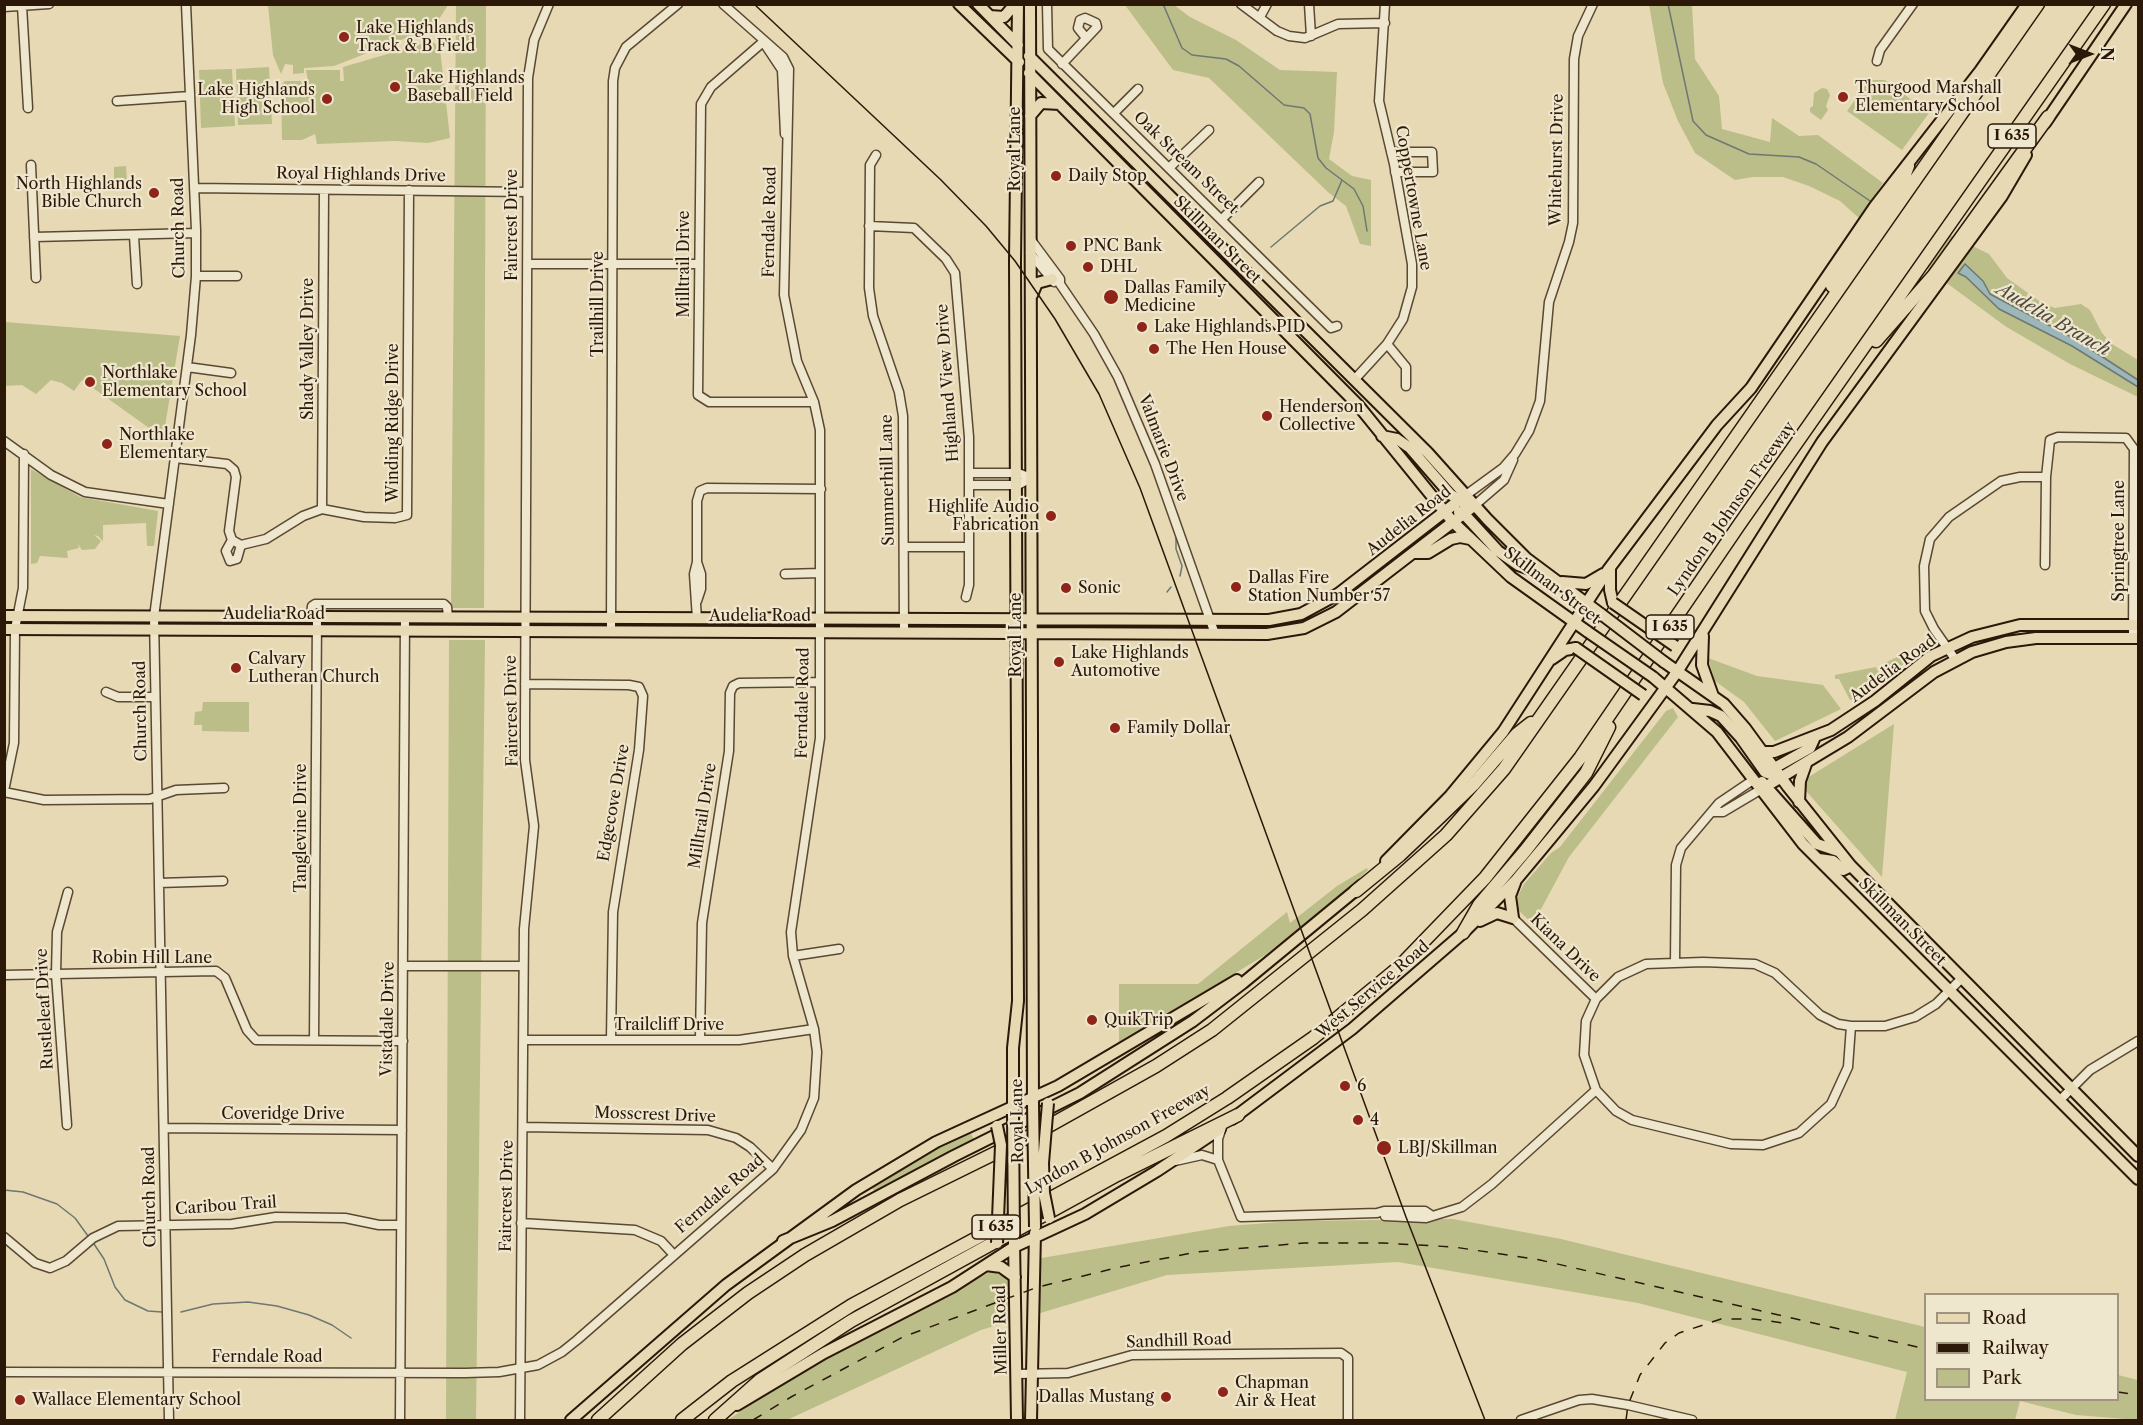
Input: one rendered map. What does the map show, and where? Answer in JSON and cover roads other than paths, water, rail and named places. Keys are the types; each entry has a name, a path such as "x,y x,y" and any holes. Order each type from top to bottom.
{"highway":[{"path":"598,1420 682,1344 748,1293 805,1255 900,1200 1038,1132 1156,1066 1212,1030 1362,910 1446,835 1504,769 2038,4"},
{"name":"Lyndon B Johnson Freeway","path":"682,1420 732,1381 852,1305 1166,1136 1227,1098 1312,1038 1398,968 1477,887 1559,787 1739,525 2104,4"},
{"path":"1850,368 1916,298 2048,117"},
{"path":"1813,327 1817,310 1901,185 1908,166"},
{"path":"1463,933 1479,905 1586,773 1632,683"},
{"path":"1356,891 1400,855 1473,785 1518,734 1539,717"},
{"path":"716,1420 760,1380 851,1321 1117,1175 1238,1115"}],"main road":[{"name":"Skillman Street","path":"959,4 1358,405 1453,522 1470,539 1511,577 1653,677 1693,709 1717,732 1753,780 1764,788 1797,836 1949,991 2139,1179"},
{"name":"Skillman Street","path":"978,4 1428,453 1462,498"},
{"name":"Royal Lane","path":"1014,1242 1013,1111 1018,993 1016,4"},
{"path":"990,16 1004,17 1016,4"},
{"name":"Royal Lane","path":"1030,4 1031,993 1035,1232 1033,1265"},
{"path":"783,1241 832,1221 954,1156 1080,1093 1193,1021 1356,891 1450,796 1503,732 1609,569 1717,425 1751,388 1857,231 1908,166 2027,4"},
{"name":"West Service Road","path":"716,1420 824,1353 952,1287 989,1263 1014,1242 1035,1232 1060,1226 1172,1162 1352,1029 1463,933 1516,880 1594,786 1677,672 1822,442 2002,196 2048,117 2126,4"},
{"path":"1030,116 1041,103 1060,104"},
{"path":"1016,176 1023,199 1023,232 1030,253"},
{"path":"1031,310 1034,287 1042,280 1056,282"},
{"path":"1382,436 1397,439 1410,448 1462,498 1475,505"},
{"name":"Audelia Road","path":"4,616 1269,620 1301,614 1363,576 1462,498"},
{"name":"Skillman Street","path":"1475,505 1526,558 1677,672 1713,696 1735,716 1763,752 1773,773 1851,866 2139,1156"},
{"name":"Audelia Road","path":"10,629 1267,634 1304,628 1320,622 1360,596 1475,505"},
{"path":"1444,511 1464,513 1498,551 1518,565 1570,584 1586,584 1609,569"},
{"path":"1413,553 1428,553 1451,539 1460,537 1470,539"},
{"path":"1609,569 1613,603 1675,646 1685,646 1702,634"},
{"path":"1160,634 1161,619"},
{"path":"2037,638 2041,632 2058,624"},
{"name":"Audelia Road","path":"1764,788 1773,773 1810,748 1815,737 1853,717 1946,648 2005,627 2058,624 2136,625"},
{"path":"1702,634 1701,654 1706,680 1713,696"},
{"name":"Audelia Road","path":"1753,780 1806,764 1864,727 1934,672 1955,660 1998,644 2037,638 2136,638"},
{"path":"1546,664 1565,650 1576,648 1643,695 1645,708 1642,721"},
{"path":"1693,709 1710,711 1728,723 1773,773"},
{"path":"1853,717 1864,727"},
{"path":"1763,752 1774,752 1802,739 1815,737"},
{"path":"1018,742 1031,741"},
{"path":"1799,802 1800,781 1806,764"},
{"path":"1018,786 1031,786"},
{"path":"1764,788 1817,844 1838,850"},
{"path":"1819,859 1833,861 1843,870 1851,866"},
{"path":"1463,933 1497,913 1513,918 1510,896 1516,880"},
{"path":"572,1420 684,1320 783,1241 890,1168 936,1142 987,1118 1013,1111 1033,1101 1266,962"},
{"path":"1018,993 1031,993"},
{"path":"1032,1066 1040,1080 1058,1086"},
{"path":"1058,1086 1048,1102 1043,1163 1044,1193 1049,1218 1060,1226"},
{"path":"987,1118 997,1126 1001,1145 997,1243 989,1263 1001,1267 1015,1277"},
{"name":"Miller Road","path":"1014,1242 1017,1420"},
{"name":"Miller Road","path":"1031,1420 1033,1265"}],"street":[{"path":"4,7 50,4"},
{"name":"Church Road","path":"169,1420 154,617 187,367 196,276 186,4"},
{"name":"Faircrest Drive","path":"520,1420 525,918 534,826 525,760 527,192 530,61 534,40 549,4"},
{"name":"Trailhill Drive","path":"611,631 615,68 619,57 635,38 678,4"},
{"path":"723,4 764,42"},
{"name":"Oak Stream Street","path":"1047,4 1048,49 1331,328 1337,326"},
{"path":"1241,4 1277,31 1289,36 1311,36 1338,24 1385,23"},
{"path":"1260,17 1267,4"},
{"path":"1309,4 1311,36"},
{"name":"Coppertowne Lane","path":"1355,379 1387,344 1403,319 1412,287 1412,264 1378,88 1385,4"},
{"name":"Whitehurst Drive","path":"1475,505 1504,480 1515,454 1529,431 1540,401 1549,302 1571,232 1574,59 1578,36 1593,4"},
{"path":"1877,61 1880,50 1913,4"},
{"path":"22,6 28,108"},
{"path":"1062,64 1097,27 1091,20 1080,20 1078,28 1086,38"},
{"name":"Ferndale Road","path":"4,1372 400,1373 521,1369 538,1365 562,1352 773,1169 801,1130 814,1098 818,1073 814,1029 793,956 791,925 819,752 820,430 814,402 797,361 784,295 786,75 783,57 764,42"},
{"name":"Milltrail Drive","path":"764,42 711,87 701,104 698,390 701,399 709,402 814,402"},
{"path":"1114,113 1138,89"},
{"path":"117,101 190,96"},
{"path":"1170,167 1209,130"},
{"path":"1391,152 1432,152 1433,172 1395,172"},
{"name":"Summerhill Lane","path":"876,155 870,165 870,302 899,392 903,416 904,631"},
{"path":"31,165 36,278"},
{"path":"1222,219 1259,182"},
{"name":"Royal Highlands Drive","path":"194,188 527,192"},
{"name":"Shady Valley Drive","path":"322,509 324,189"},
{"name":"Winding Ridge Drive","path":"322,509 364,517 395,518 407,515 409,190"},
{"name":"Highland View Drive","path":"869,226 914,228 946,259 955,273 968,414 969,585 966,597"},
{"path":"34,237 196,233"},
{"path":"134,236 137,284"},
{"name":"Valmarie Drive","path":"1030,239 1060,279 1056,282"},
{"name":"Valmarie Drive","path":"1030,253 1056,282 1094,334 1118,377 1155,464 1215,634"},
{"path":"527,264 698,264"},
{"path":"196,276 237,276"},
{"path":"1387,344 1406,367 1406,386"},
{"path":"187,367 231,373"},
{"name":"Springtree Lane","path":"2046,477 2050,440 2058,437 2126,438 2133,443 2136,638"},
{"path":"4,441 57,479 86,492 169,504"},
{"path":"24,454 23,588 18,615 10,629 14,743 4,791 44,800 157,797 176,790 224,788"},
{"name":"Whitehurst Drive","path":"1462,498 1503,468 1515,454"},
{"path":"175,458 227,464 234,470 229,531 232,540 241,545 266,539 303,516 322,509"},
{"path":"969,473 1018,473 1031,478"},
{"path":"1955,660 1929,621 1924,604 1925,554 1932,535 1949,517 2001,481 2020,477 2046,477 2045,565"},
{"path":"969,485 1018,485 1031,478"},
{"path":"697,618 697,601 693,590 697,562 697,501 700,491 706,488 821,489"},
{"path":"232,540 226,551 230,561 237,559 241,545"},
{"path":"904,547 969,547"},
{"path":"785,574 820,573"},
{"name":"Audelia Road","path":"314,617 312,606 315,604 444,604 448,617"},
{"name":"Tanglevine Drive","path":"314,617 317,629 314,1040"},
{"name":"Vistadale Drive","path":"400,1420 405,617"},
{"name":"Milltrail Drive","path":"700,1039 702,923 729,752 730,693 733,686 739,683 820,682"},
{"name":"Edgecove Drive","path":"525,684 629,685 639,687 643,696 639,750 612,912 611,1039"},
{"path":"106,692 118,697 155,697"},
{"path":"1675,962 1676,865 1689,836 1719,803 1753,780"},
{"path":"1712,812 1723,812 1764,788"},
{"path":"159,883 223,881"},
{"name":"Rustleleaf Drive","path":"67,1125 56,974 57,932 68,892"},
{"name":"Kiana Drive","path":"1513,918 1596,999"},
{"path":"793,956 839,949"},
{"path":"1851,1026 1848,1067 1831,1104 1804,1130 1772,1144 1731,1144 1641,1123 1616,1111 1596,1090 1587,1069 1583,1036 1596,999 1618,977 1646,964 1746,963 1767,968 1783,979 1820,1015 1838,1024 1851,1026 1885,1026 1906,1021 1929,1009 1961,978"},
{"path":"404,966 524,966"},
{"name":"Robin Hill Lane","path":"4,975 220,973 225,978 247,1030 256,1040 403,1041"},
{"name":"Trailcliff Drive","path":"523,1040 752,1039 814,1029"},
{"path":"2059,1101 2104,1060 2139,1041"},
{"path":"1222,1127 1218,1139 1218,1160 1241,1217 1381,1212 1426,1218 1456,1211 1474,1200 1596,1090"},
{"name":"Mosscrest Drive","path":"523,1127 708,1130 735,1138 750,1147 773,1169"},
{"name":"Coveridge Drive","path":"164,1128 402,1130"},
{"path":"1172,1162 1202,1155 1218,1160"},
{"name":"Caribou Trail","path":"4,1237 35,1263 50,1268 66,1261 93,1238 108,1230 126,1226 232,1224 276,1217 345,1218 380,1225 401,1225"},
{"path":"521,1223 635,1230 661,1241 674,1255"},
{"name":"Sandhill Road","path":"1017,1374 1068,1372 1138,1354 1345,1354 1349,1365 1348,1420"},
{"path":"1521,1420 1579,1400 1592,1399 1692,1420"}],"water":[{"path":"1965,264 1983,281 1990,294 2075,339 2138,380 2138,387 2072,346 1999,309 1966,277 1958,273"}],"waterway":[{"path":"1163,4 1182,48 1192,55 1226,59 1239,66 1284,105 1304,108 1310,114 1318,158 1326,168 1354,189 1363,206 1367,231"},
{"name":"Audelia Branch","path":"1668,4 1693,121 1706,135 1749,154 1799,157 1816,164 1873,203"},
{"path":"1271,247 1320,206 1333,201 1342,180"},
{"path":"1176,538 1176,549 1182,566 1180,576"},
{"path":"1167,592 1171,587"},
{"path":"4,1190 23,1192 57,1204 75,1218 88,1236"},
{"path":"94,1244 104,1259 115,1287 125,1300 148,1311 162,1312"},
{"path":"181,1312 213,1304 248,1302 277,1306 309,1315 332,1325 351,1338"}],"tram line":[{"path":"754,4 941,180 986,226 1015,261 1055,319 1099,394 1140,488 1406,1217 1485,1420"}],"railway":[{"path":"753,1420 903,1337 1038,1287 1120,1267 1197,1252 1304,1243 1382,1243 1454,1247 1540,1260 1924,1349"},
{"path":"1626,1420 1628,1405 1640,1375 1665,1343 1679,1333 1721,1319 1753,1319 1784,1323"},
{"path":"2119,1392 2138,1395"}],"place":[{"name":"Lake Highlands Track & B Field","path":"344,37"},
{"name":"Lake Highlands Baseball Field","path":"395,87"},
{"name":"Thurgood Marshall Elementary School","path":"1843,97"},
{"name":"Lake Highlands High School","path":"327,99"},
{"name":"Daily Stop","path":"1056,176"},
{"name":"North Highlands Bible Church","path":"154,193"},
{"name":"PNC Bank","path":"1071,246"},
{"name":"DHL","path":"1088,267"},
{"name":"Dallas Family Medicine","path":"1111,297"},
{"name":"Lake Highlands PID","path":"1142,327"},
{"name":"The Hen House","path":"1154,349"},
{"name":"Northlake Elementary School","path":"90,382"},
{"name":"Henderson Collective","path":"1267,416"},
{"name":"Northlake Elementary","path":"107,444"},
{"name":"Highlife Audio Fabrication","path":"1051,516"},
{"name":"Dallas Fire Station Number 57","path":"1236,587"},
{"name":"Sonic","path":"1066,588"},
{"name":"Lake Highlands Automotive","path":"1059,662"},
{"name":"Calvary Lutheran Church","path":"236,668"},
{"name":"Family Dollar","path":"1115,728"},
{"name":"QuikTrip","path":"1092,1020"},
{"name":"6","path":"1345,1086"},
{"name":"4","path":"1358,1120"},
{"name":"LBJ/Skillman","path":"1384,1148"},
{"name":"Chapman Air & Heat","path":"1223,1392"},
{"name":"Dallas Mustang","path":"1166,1397"},
{"name":"Wallace Elementary School","path":"20,1400"}]}
